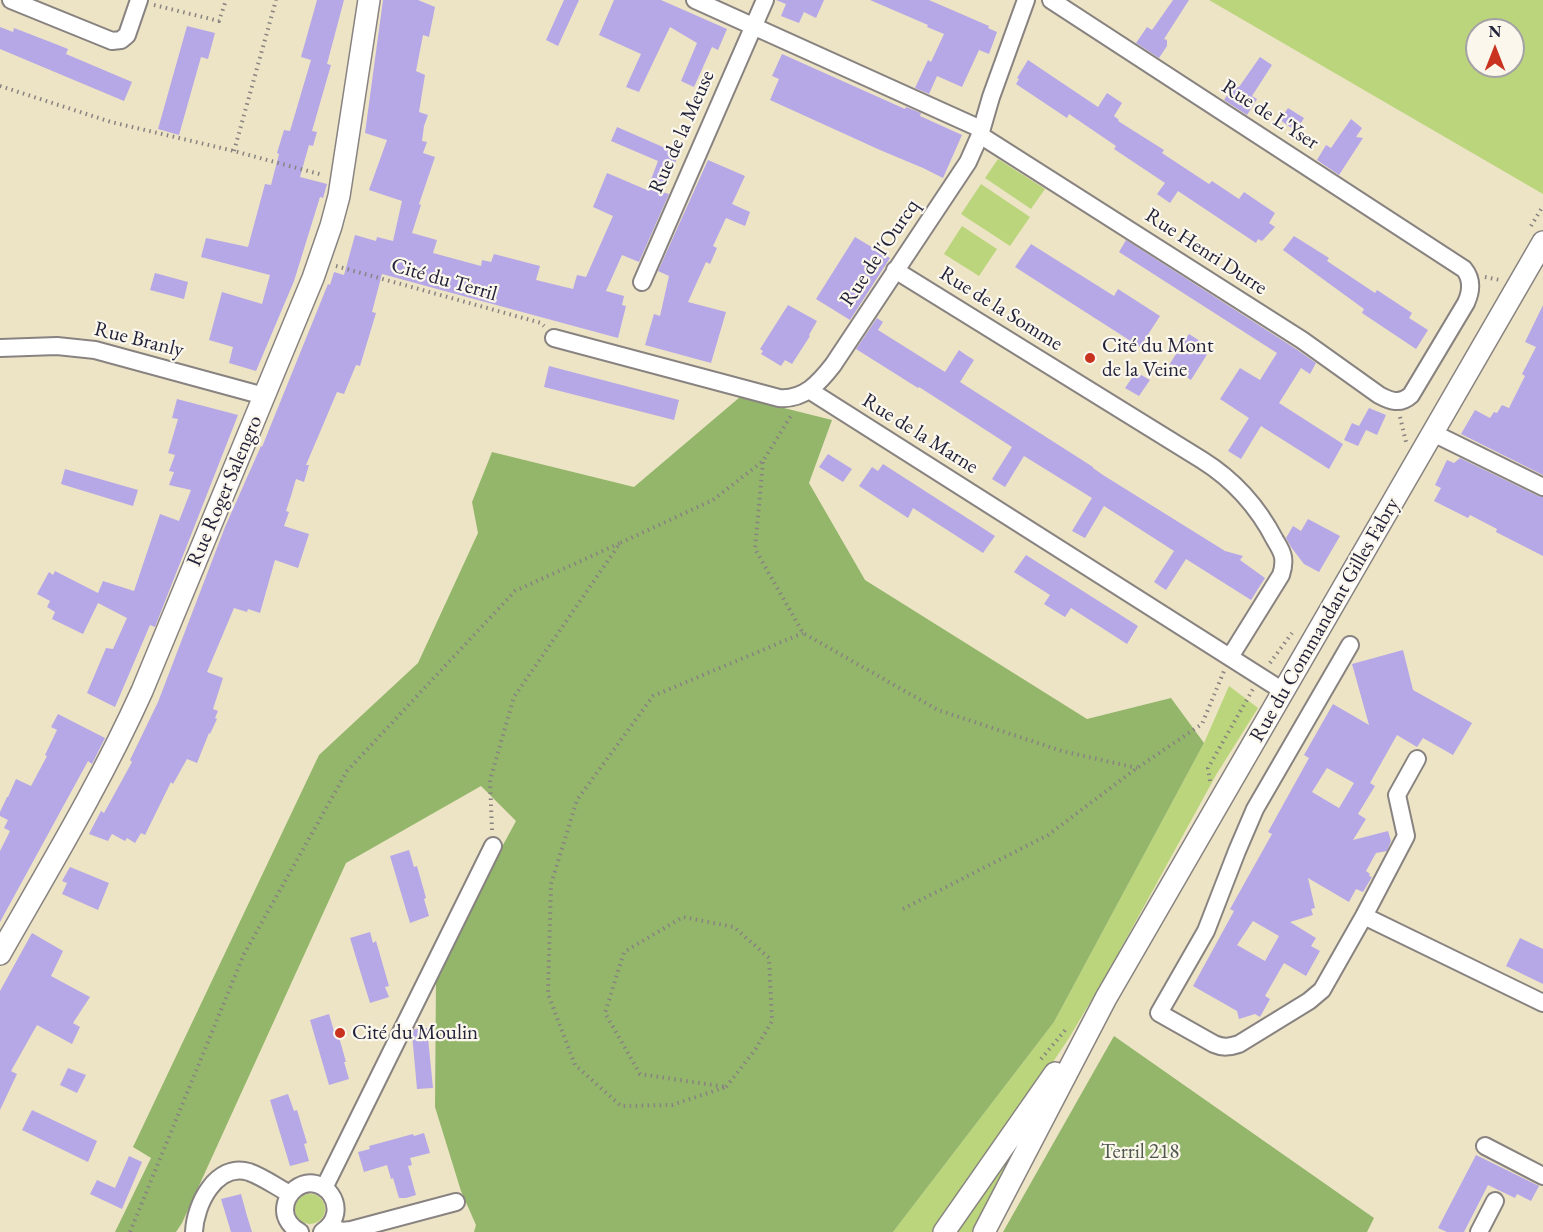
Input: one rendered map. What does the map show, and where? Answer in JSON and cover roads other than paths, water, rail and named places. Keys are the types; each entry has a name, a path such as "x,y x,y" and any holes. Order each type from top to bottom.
{"street":[{"path":"10,0 108,40 121,40 127,35 139,1"},
{"name":"Rue Roger Salengro","path":"0,954 126,726 319,261 331,226 342,180 369,0"},
{"name":"Rue Henri Durre","path":"695,0 981,132 1302,340 1379,395 1391,401 1402,400"},
{"name":"Rue de la Meuse","path":"642,282 765,0"},
{"name":"Rue de l'Ourcq","path":"804,394 833,365 964,170 981,132 991,97 1026,0"},
{"name":"Rue de L'Yser","path":"1051,0 1464,269 1469,278 1468,298 1418,385 1402,400"},
{"name":"Rue du Commandant Gilles Fabry","path":"984,1232 1106,998 1543,242"},
{"name":"Rue de la Somme","path":"896,270 1203,460 1244,494 1267,524 1283,558 1283,564 1281,575 1230,657"},
{"name":"Rue de la Marne","path":"554,338 779,398 804,394 1283,691"},
{"name":"Rue Branly","path":"0,348 57,346 95,350 264,396"},
{"path":"1433,433 1543,487"},
{"path":"1350,645 1255,809 1241,839 1206,931 1159,1013 1219,1046 1231,1046 1239,1044 1309,1001 1322,990 1406,836 1397,795 1417,759"},
{"path":"324,1188 493,846"},
{"path":"1364,916 1543,1003"},
{"name":"Rue du Commandant Gilles Fabry","path":"944,1232 1106,998"},
{"path":"1485,1146 1543,1176"},
{"path":"194,1232 198,1211 210,1186 222,1176 232,1172 250,1173 290,1194"},
{"path":"300,1232 291,1225 286,1216 286,1203 290,1194 297,1188 312,1184 324,1188 333,1198 336,1208 335,1218 326,1229"},
{"path":"1479,1232 1495,1201"},
{"path":"326,1229 351,1230 456,1202"}],"place":[{"name":"Cité du Mont de la Veine","path":"1090,358"},
{"name":"Cité du Moulin","path":"340,1033"}],"park label":[{"name":"Terril 218","path":"1140,1152"}]}
